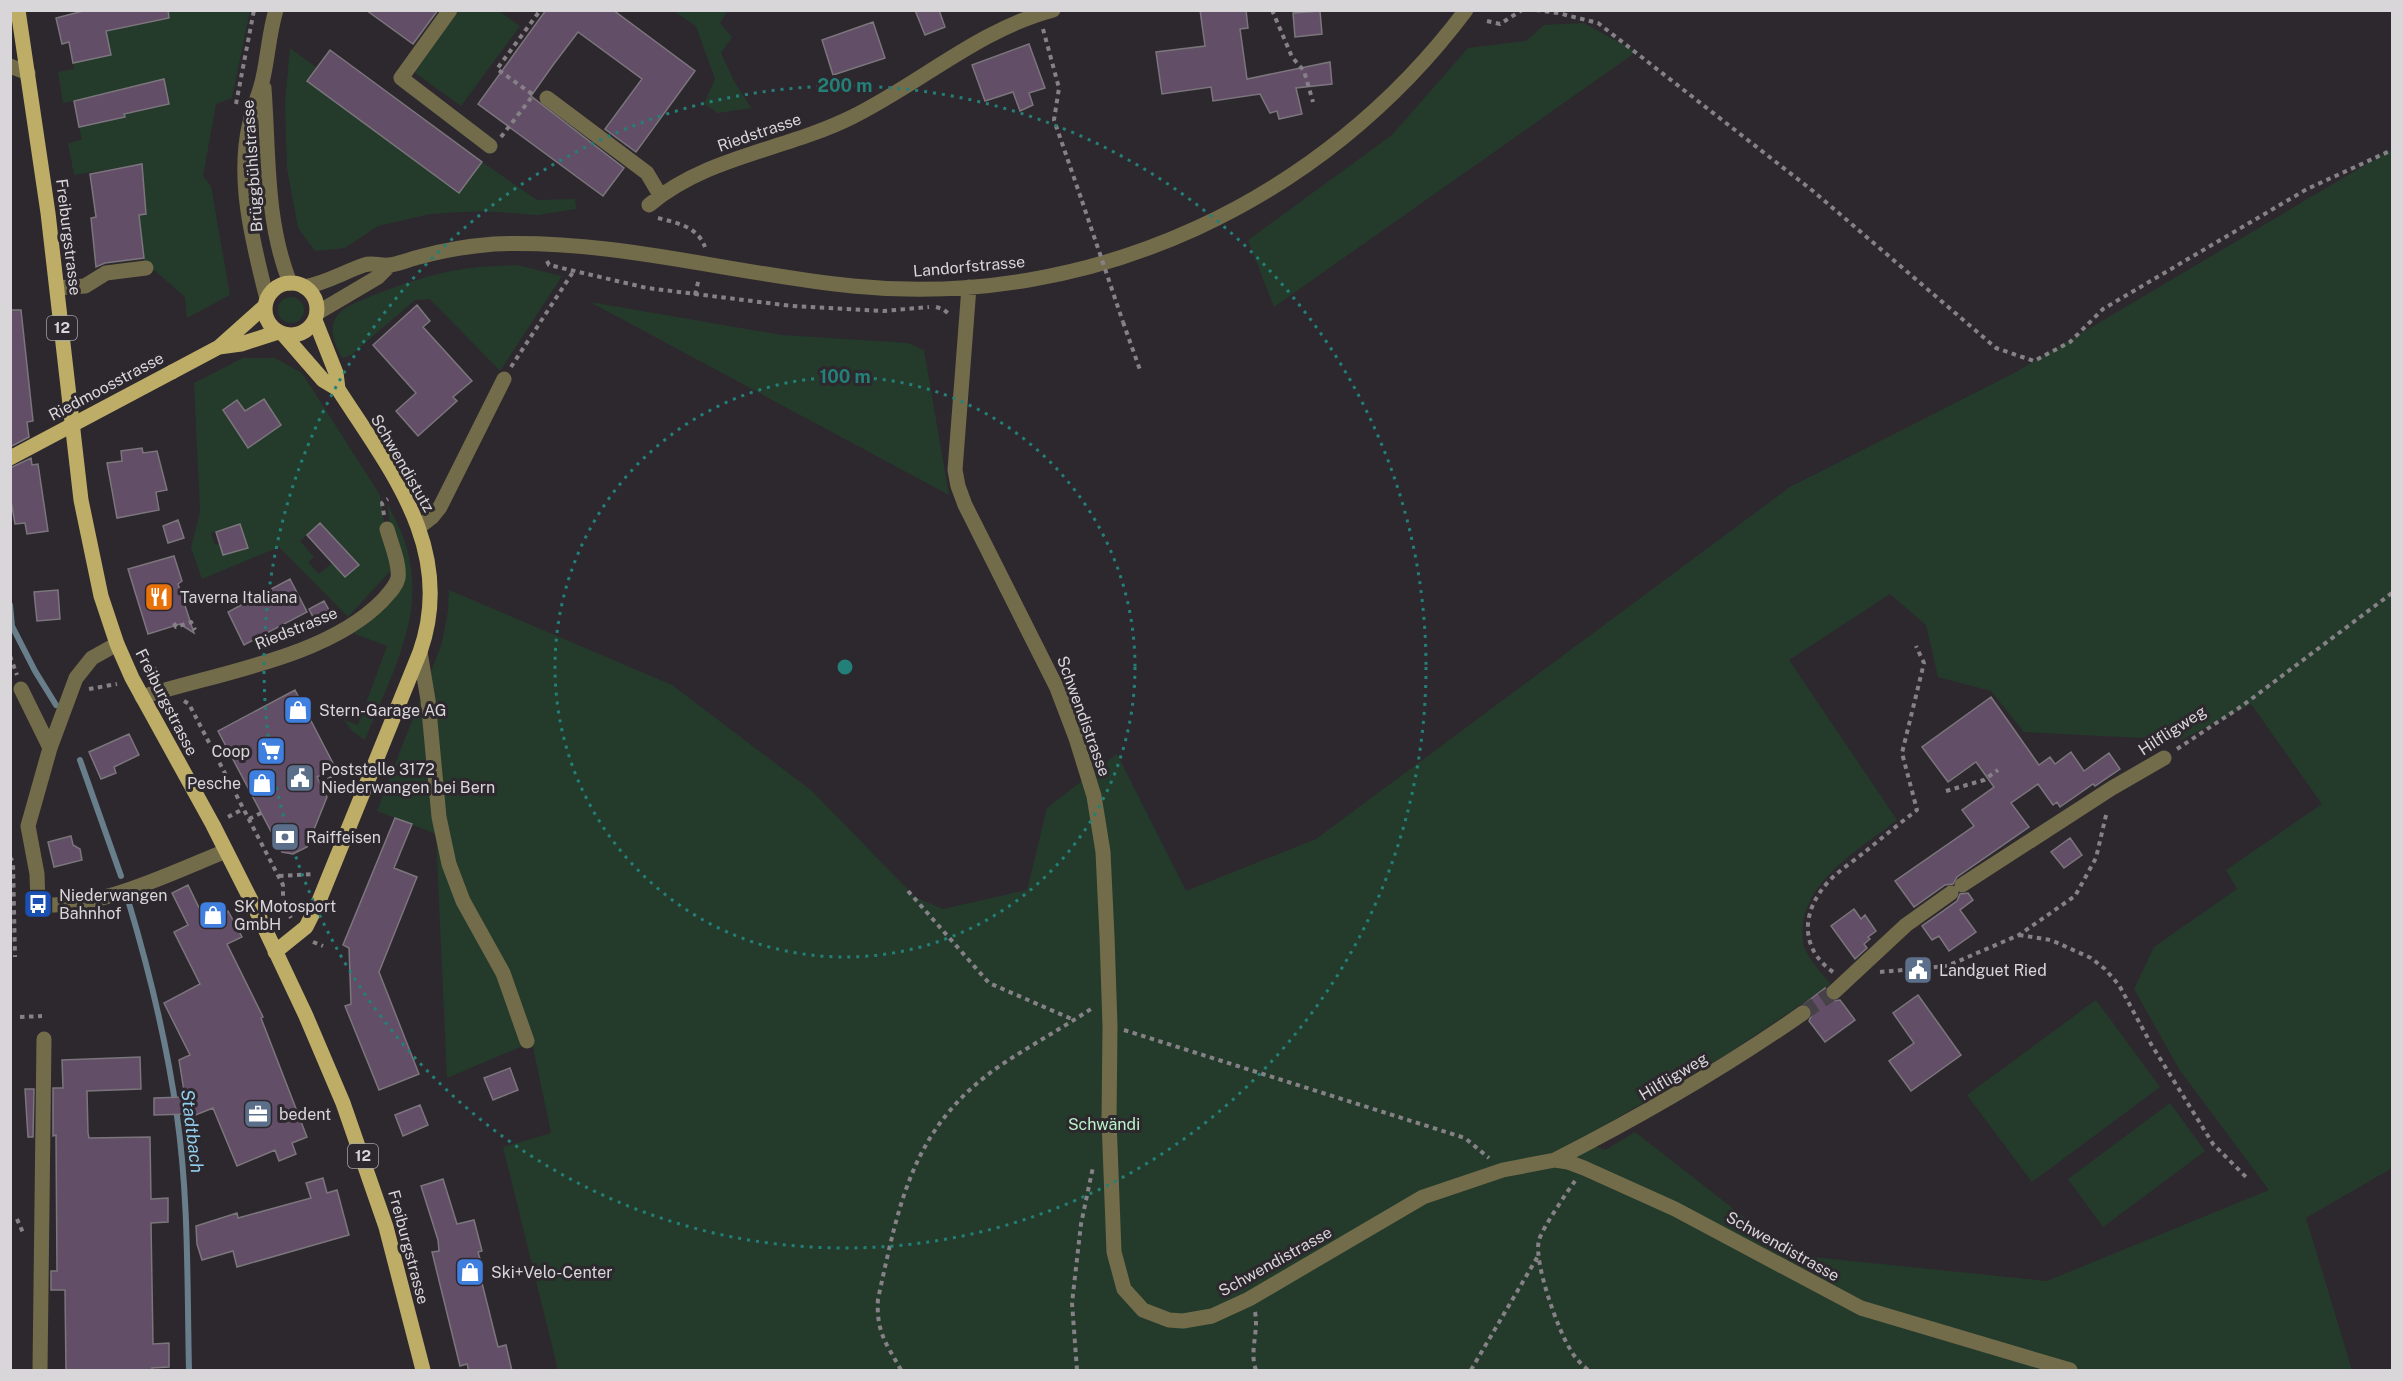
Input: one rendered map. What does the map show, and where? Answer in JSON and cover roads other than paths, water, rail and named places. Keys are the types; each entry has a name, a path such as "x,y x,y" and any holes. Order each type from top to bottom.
{"main road":[{"name":"Freiburgstrasse","path":"18,10 57,288 84,519 101,596 117,644 142,698 226,851 311,1027 362,1153 386,1227 423,1371"},
{"path":"297,285 315,297 316,317 302,332 289,335 280,333 268,321 266,303 276,288 297,285"},
{"name":"Riedmoosstrasse","path":"10,458 219,347 266,303"},
{"name":"Schwendistutz","path":"275,952 299,934 313,915 335,865 429,625 431,591 429,560 419,527 391,472 338,389 336,373 316,317"},
{"name":"Riedmoosstrasse","path":"219,347 241,344 280,333"},
{"name":"Schwendistutz","path":"280,333 323,380 338,389"}],"street":[{"name":"Brüggbühlstrasse","path":"266,303 248,210 246,173 249,124 263,79 268,42 276,10"},
{"path":"450,10 401,78 490,146"},
{"name":"Landorfstrasse","path":"297,285 319,284 368,264 390,265 476,246 558,245 640,252 758,273 850,286 904,289 969,287 1034,279 1113,260 1167,241 1242,207 1287,180 1369,118 1422,66 1466,10"},
{"name":"Riedstrasse","path":"540,97 647,173 654,200 681,182 710,168 837,124 896,93 982,38 1020,19 1046,12"},
{"path":"10,66 28,73"},
{"name":"Brüggbühlstrasse","path":"263,79 272,217 279,256 297,285"},
{"name":"Landorfstrasse","path":"316,317 378,277 390,265"},
{"path":"57,288 85,286 106,273 146,268"},
{"name":"Schwendistrasse","path":"969,287 955,470 965,505 1046,664 1073,728 1094,796 1103,852 1110,997 1108,1120 1112,1233 1116,1266 1124,1289 1143,1310 1169,1320 1183,1322 1212,1316 1249,1299 1423,1197 1503,1170 1555,1161 1568,1162 1584,1168 1675,1209 1861,1308 2070,1371"},
{"path":"419,527 432,518 440,507 504,379"},
{"name":"Riedstrasse","path":"142,698 236,671 298,650 332,636 360,620 390,593 398,581 398,568 387,529"},
{"path":"117,644 92,658 76,678 50,748 28,826 37,874 38,904 70,905 120,892 226,851"},
{"path":"420,652 428,700 439,817 448,864 463,901 503,973 527,1041"},
{"path":"21,689 50,748"},
{"name":"Hilfligweg","path":"1834,992 1906,925 2112,788 2164,758"},
{"name":"Hilfligweg","path":"1555,1161 1709,1076 1803,1013"},
{"path":"40,1371 44,1039"}],"waterway":[{"path":"10,605 12,626 35,671 56,705"},
{"path":"80,760 121,876"},
{"name":"Stadtbach","path":"128,900 157,1007 177,1116 186,1211 189,1370"}],"tunnel":[{"path":"1803,1013 1834,992"}],"place":[{"name":"Taverna Italiana","path":"159,597"},
{"name":"Stern-Garage AG","path":"298,710"},
{"name":"Coop","path":"271,751"},
{"name":"Poststelle 3172 Niederwangen bei Bern","path":"300,778"},
{"name":"Pesche","path":"262,783"},
{"name":"Raiffeisen","path":"285,837"},
{"name":"Niederwangen Bahnhof","path":"38,904"},
{"name":"SK Motosport GmbH","path":"213,915"},
{"name":"Landguet Ried","path":"1918,970"},
{"name":"bedent","path":"258,1114"},
{"name":"Ski+Velo-Center","path":"470,1272"}],"park label":[{"name":"Schwändi","path":"1104,1124"}]}
